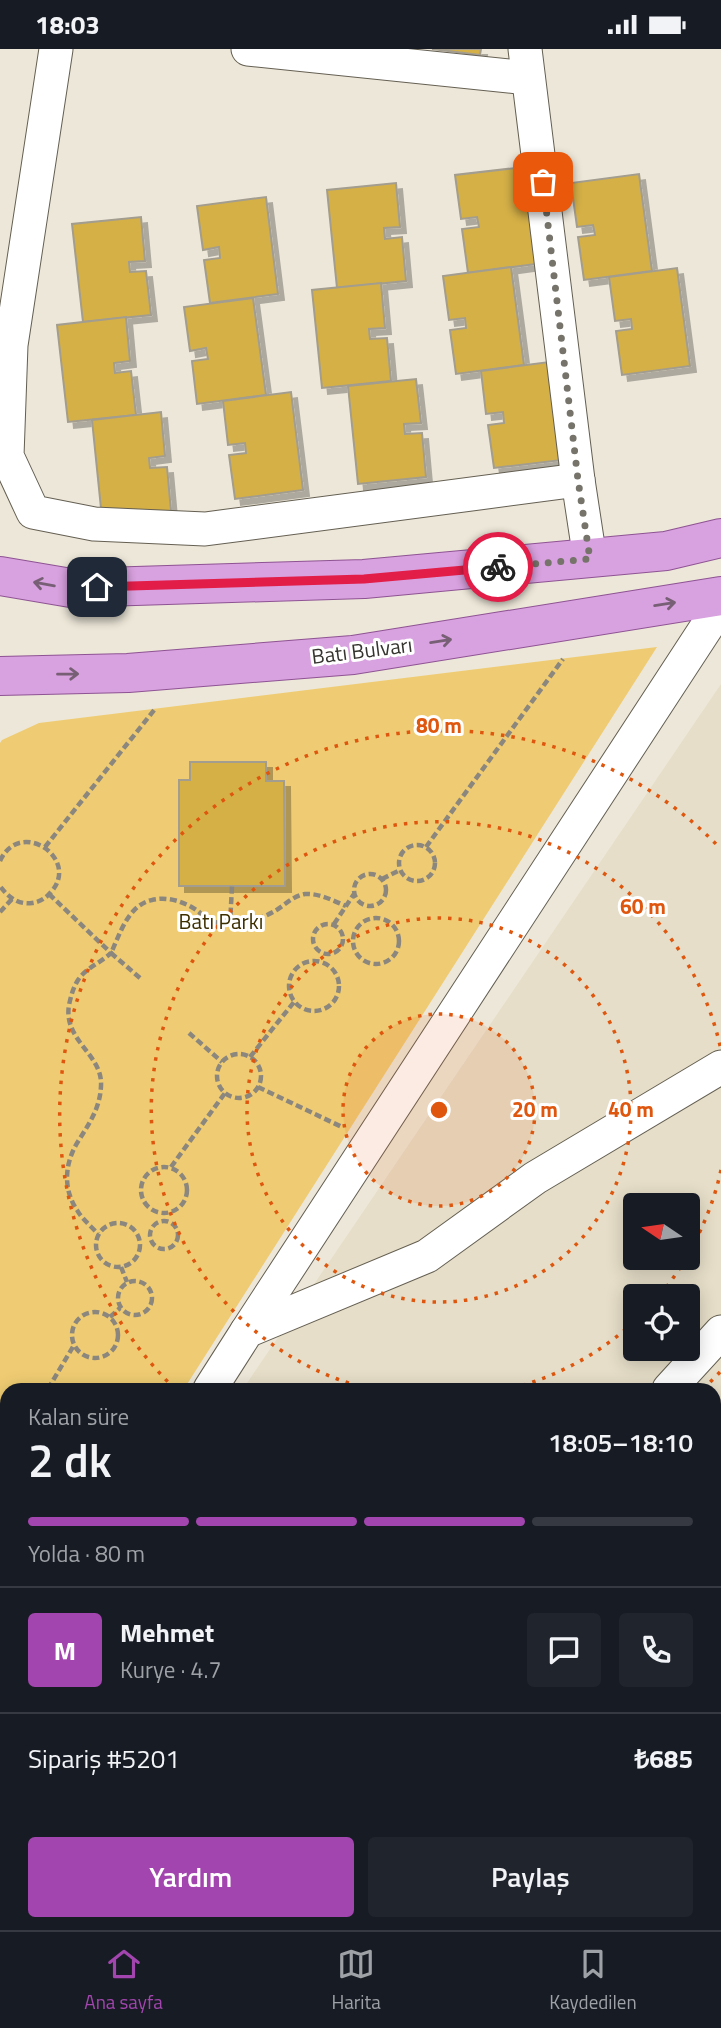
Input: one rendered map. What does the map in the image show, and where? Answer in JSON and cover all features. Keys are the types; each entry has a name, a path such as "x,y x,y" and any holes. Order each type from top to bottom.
{"main road":[{"path":"0,576 71,588 364,579 666,551 721,538"},
{"name":"Batı Bulvarı","path":"0,676 128,673 353,655 721,596"}],"street":[{"path":"56,49 10,345 7,456 33,512 94,524 205,529 578,480"},
{"path":"248,49 527,64 590,559"},
{"path":"214,1383 721,605"},
{"path":"247,1331 427,1256 535,1178 721,1067"},
{"path":"674,1383 721,1332"}],"path":[{"path":"426,847 563,659"},
{"path":"45,847 155,709"},
{"path":"0,861 9,848 28,842 45,847 52,854 59,872 58,882 49,894 36,902 25,903 12,899 0,886"},
{"path":"414,845 426,847 434,856 432,874 422,880 410,880 400,870 399,860 404,850 414,845"},
{"path":"382,879 400,870"},
{"path":"334,924 354,894 355,883 362,876 373,874 382,879 387,888 384,899 376,906 360,903 354,894"},
{"path":"230,925 232,886"},
{"path":"49,894 140,978"},
{"path":"98,1234 77,1210 67,1184 69,1157 94,1115 101,1079 99,1069 71,1030 68,1013 71,993 78,979 111,953 126,920 151,900 171,899 183,902 206,919 230,925 250,922 272,913 304,894 320,895 346,906"},
{"path":"0,912 12,899"},
{"path":"370,907 370,919"},
{"path":"370,919 384,919 395,928 399,941 395,955 383,964 368,963 356,954 353,940 358,926 370,919"},
{"path":"325,923 334,924 342,931 343,941 339,951 322,953 314,943 314,933 325,923"},
{"path":"343,941 353,940"},
{"path":"319,961 322,953"},
{"path":"307,961 319,961 330,966 335,972 339,988 337,996 326,1008 318,1011 309,1010 295,1002 289,986 293,971 299,965 307,961"},
{"path":"250,1058 295,1002"},
{"path":"189,1033 222,1062"},
{"path":"240,1054 250,1058 258,1066 261,1073 258,1087 253,1094 239,1099 225,1093 218,1082 218,1068 222,1062 240,1054"},
{"path":"258,1087 349,1130"},
{"path":"171,1167 225,1093"},
{"path":"171,1167 183,1176 187,1191 182,1205 169,1213 162,1213 148,1207 143,1201 141,1185 144,1178 155,1168 171,1167"},
{"path":"162,1213 162,1221"},
{"path":"162,1221 171,1223 177,1230 177,1239 168,1248 158,1248 150,1238 151,1229 162,1221"},
{"path":"118,1222 132,1227 140,1247 134,1260 121,1267 107,1265 101,1260 95,1246 98,1234 104,1227 118,1222"},
{"path":"139,1240 150,1238"},
{"path":"121,1267 127,1282"},
{"path":"127,1282 144,1283 152,1292 152,1304 145,1313 129,1315 120,1308 117,1296 127,1282"},
{"path":"110,1317 120,1308"},
{"path":"95,1311 110,1317 115,1322 119,1337 113,1350 107,1355 92,1358 85,1356 74,1345 72,1330 80,1317 95,1311"},
{"path":"52,1383 74,1345"}],"shaded area":[{"path":"721,684 721,1383 247,1383"}],"green space":[{"name":"Batı Parkı","path":"657,647 188,1383 0,1383 0,743 39,723"}],"building":[{"path":"432,49 481,49 480,55"},
{"path":"524,167 536,264 468,273 462,229 479,227 477,217 461,219 455,175"},
{"path":"639,174 652,271 584,280 578,237 595,235 593,225 577,227 571,183"},
{"path":"396,183 400,227 384,228 385,239 402,237 406,281 337,288 327,190"},
{"path":"266,197 278,294 210,303 204,260 220,258 219,247 203,250 197,206"},
{"path":"141,217 145,261 129,262 130,272 146,271 151,315 83,322 72,224"},
{"path":"511,267 524,365 456,374 450,330 466,328 465,318 449,320 443,276"},
{"path":"677,268 690,366 622,375 616,331 632,329 631,319 615,321 609,277"},
{"path":"381,283 385,328 369,329 370,339 387,338 391,381 322,388 312,290"},
{"path":"253,298 266,395 197,404 192,361 208,359 206,348 190,351 184,307"},
{"path":"126,317 130,361 114,363 115,373 131,371 136,415 68,422 57,325"},
{"path":"549,362 562,460 494,468 488,425 504,423 503,412 486,414 481,371"},
{"path":"416,379 421,423 404,424 405,434 422,433 426,477 358,484 348,386"},
{"path":"291,392 303,490 235,499 229,455 246,453 245,443 228,445 223,401"},
{"path":"161,412 165,456 149,458 150,468 167,467 171,511 102,518 92,420"},
{"path":"190,762 266,762 266,781 284,781 285,886 179,886 179,780 190,780"}],"way so far":[{"path":"498,567 590,559 578,480 543,182"}],"route":[{"path":"97,587 364,579 498,567"}]}
